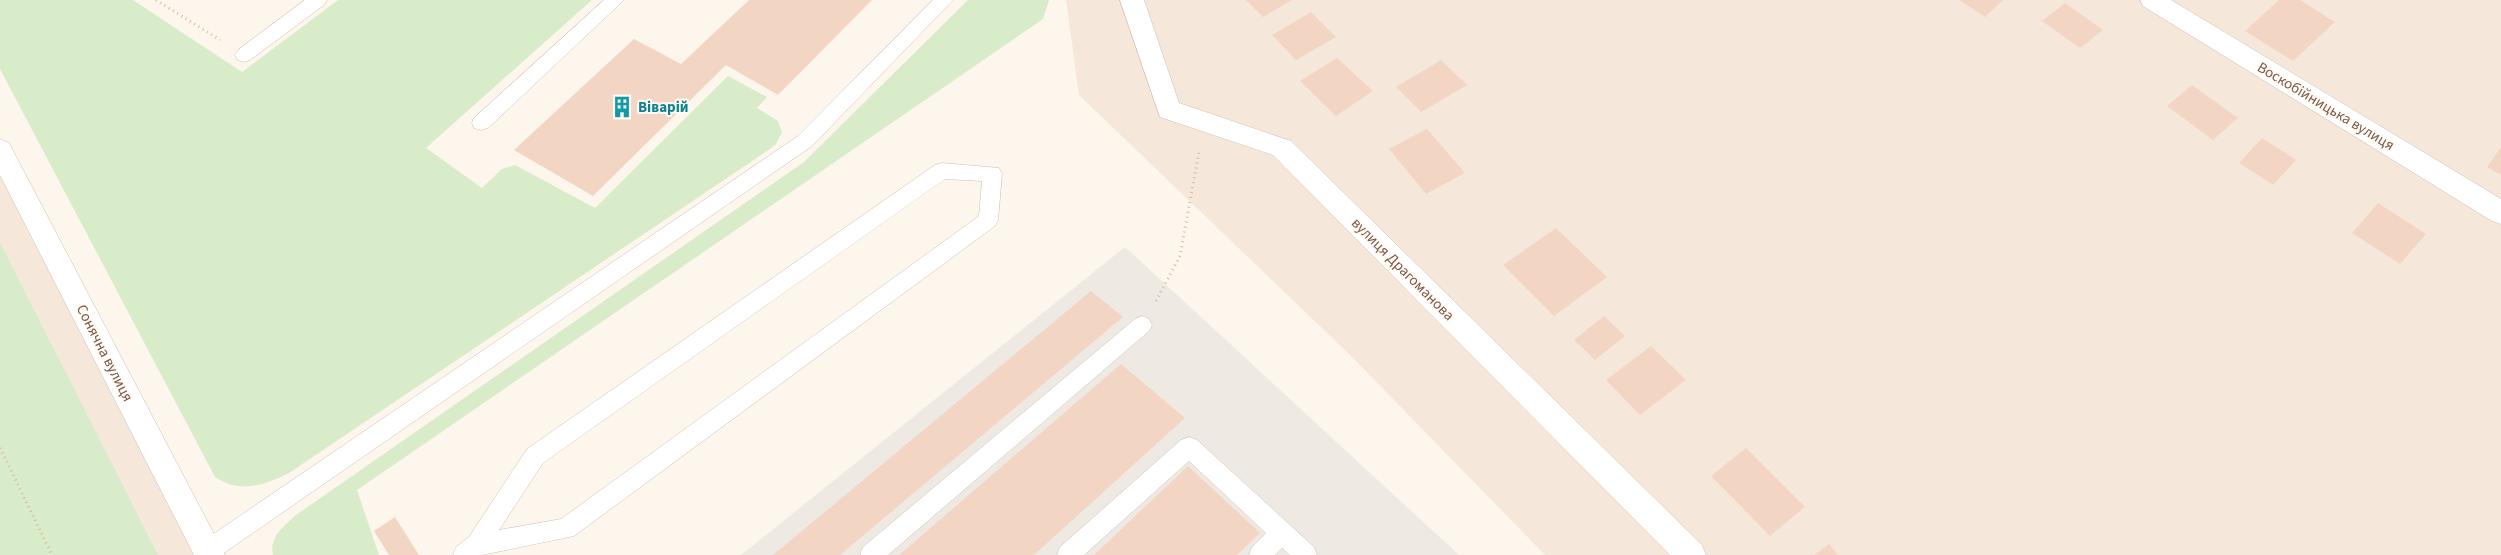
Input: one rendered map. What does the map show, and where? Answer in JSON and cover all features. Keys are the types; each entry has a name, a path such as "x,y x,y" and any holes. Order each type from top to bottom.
{"street":[{"name":"вулиця Драгоманова","path":"1132,0 1169,110 1282,148 1691,555"},
{"name":"Воскобійницька вулиця","path":"2152,0 2501,213"},
{"name":"Сонячна вулиця","path":"0,150 209,553"}],"lane":[{"path":"244,55 318,0"},
{"path":"481,123 615,0"},
{"path":"209,553 805,141 944,0"},
{"path":"942,171 992,174 988,220 574,524 566,529 471,550 535,456 942,171"},
{"path":"871,555 1142,325"},
{"path":"1068,555 1189,447 1306,555"},
{"path":"1260,555 1282,533"}],"path":[{"path":"156,0 244,55"},
{"path":"1142,325 1180,256 1205,122"},
{"path":"0,448 52,555"}],"shaded area":[{"path":"1066,0 2501,0 2501,555 1545,555 1352,357 1079,95"},
{"path":"0,150 210,555 0,555"},
{"path":"1125,247 1459,555 741,555"}],"green space":[{"path":"0,0 133,0 242,72 338,0 592,0 426,148 482,188 502,169 515,165 595,208 728,76 767,97 757,108 778,121 782,132 776,144 767,151 289,473 262,484 252,486 234,485 215,477 0,69"},
{"path":"968,0 1049,0 1043,19 357,490 379,555 273,555 272,549 275,537 296,515 804,162"},
{"path":"0,242 158,555 0,555"}],"building":[{"name":"Віварій","path":"749,0 872,0 778,95 726,65 593,196 514,150 634,39 681,64"},
{"path":"1246,0 1292,0 1263,17"},
{"path":"1959,0 2003,0 1985,17"},
{"path":"2279,0 2300,0 2335,22 2293,61 2245,31"},
{"path":"2065,3 2103,30 2080,48 2042,21"},
{"path":"1311,12 1336,37 1296,60 1272,35"},
{"path":"1337,58 1373,91 1336,116 1300,81"},
{"path":"1441,60 1467,85 1421,112 1396,87"},
{"path":"2192,85 2238,118 2213,140 2167,106"},
{"path":"1427,129 1465,173 1426,194 1389,149"},
{"path":"2262,138 2296,160 2273,185 2239,163"},
{"path":"2501,147 2501,175 2487,167"},
{"path":"2378,203 2426,234 2400,264 2352,233"},
{"path":"1556,228 1607,277 1554,316 1503,265"},
{"path":"1091,291 1123,317 840,555 773,555"},
{"path":"1604,316 1625,336 1595,360 1574,340"},
{"path":"1651,346 1686,380 1640,415 1606,380"},
{"path":"1121,364 1185,418 1034,555 899,555"},
{"path":"1746,448 1805,507 1770,536 1711,476"},
{"path":"1188,466 1260,533 1237,555 1094,555"},
{"path":"395,517 419,555 389,555 374,531"},
{"path":"1829,544 1838,555 1814,555"}],"place":[{"name":"Віварій","path":"622,107"}]}
